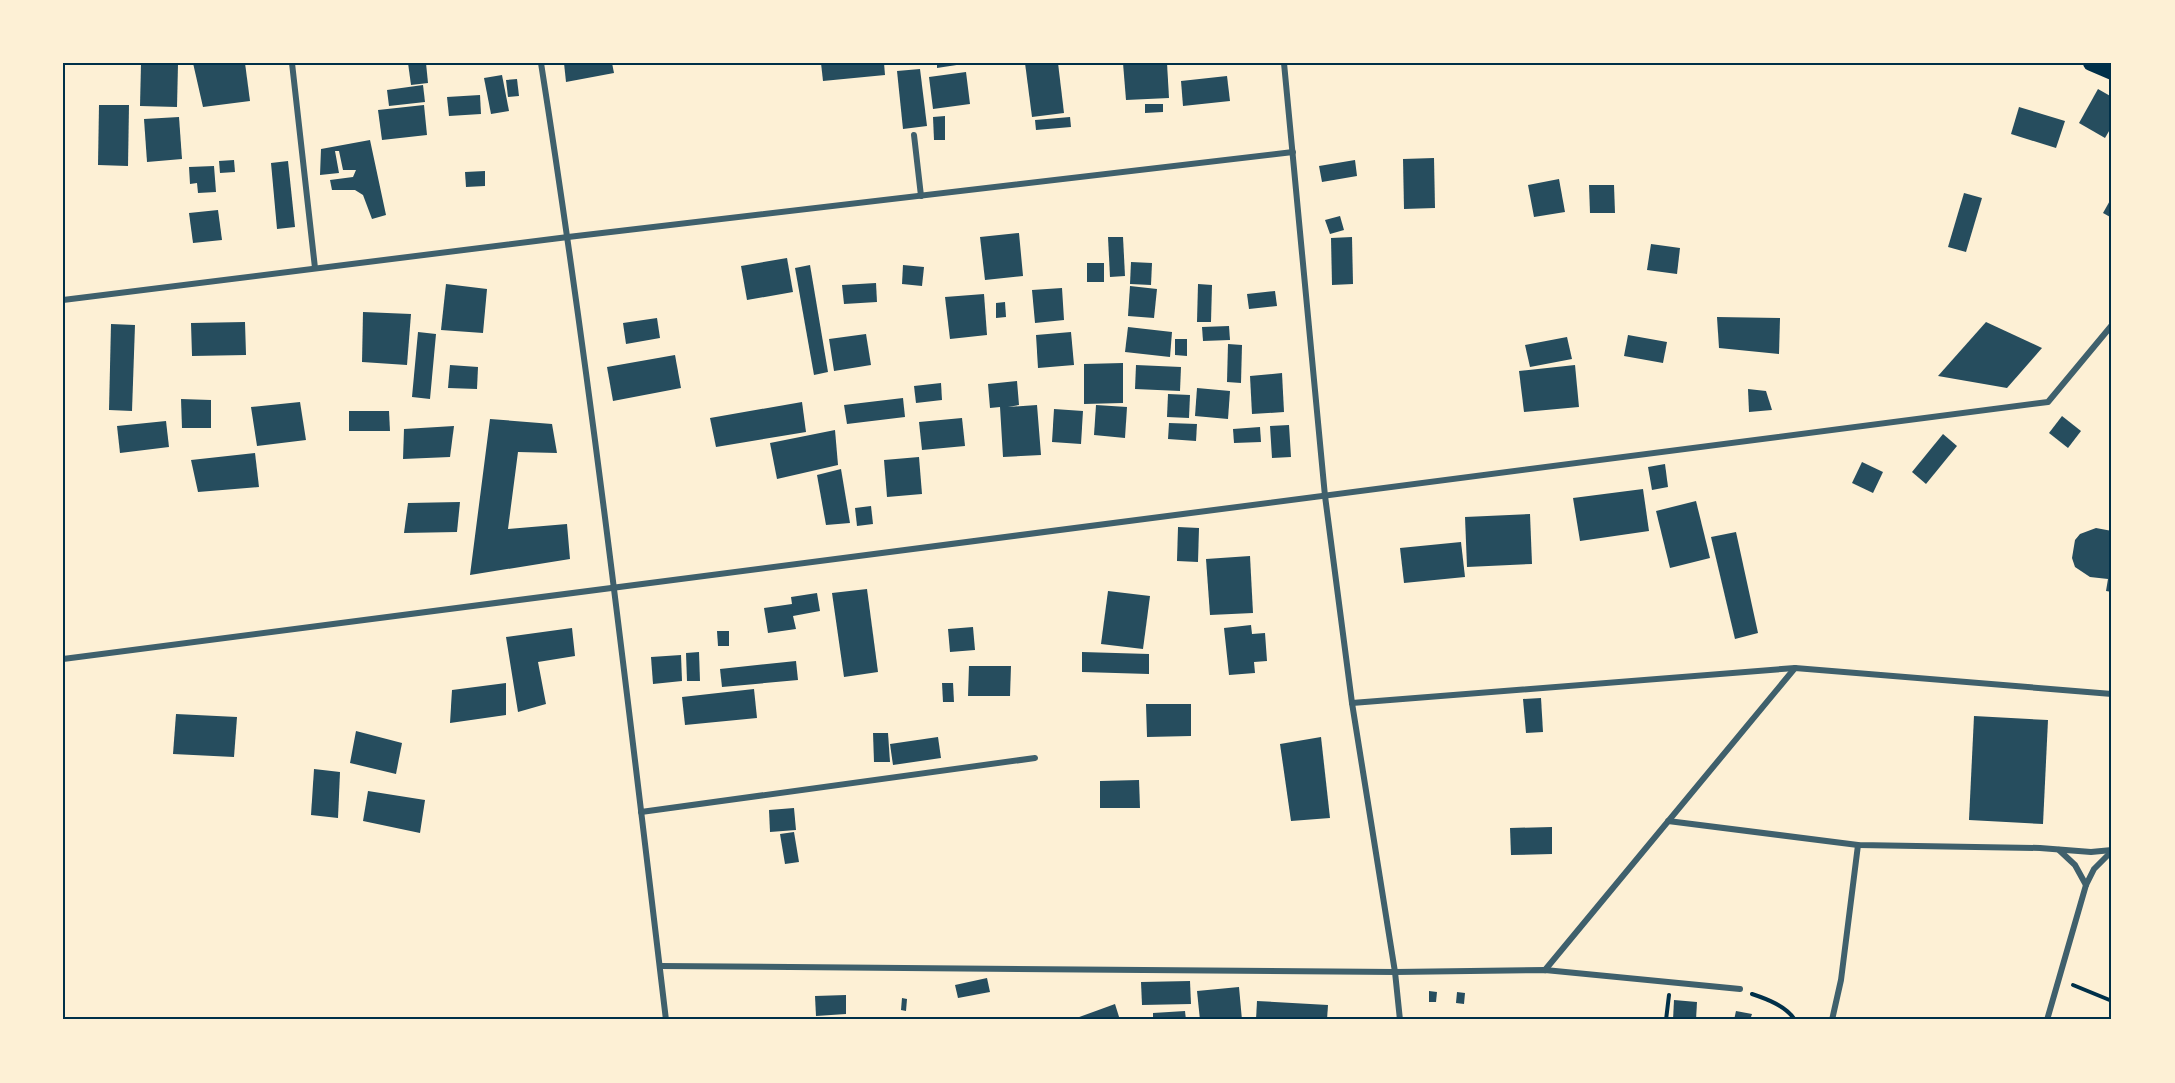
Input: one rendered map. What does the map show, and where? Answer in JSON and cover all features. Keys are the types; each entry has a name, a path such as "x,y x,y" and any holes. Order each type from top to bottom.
{"highway":[{"path":"2091,63 2112,72"}],"street":[{"path":"292,63 315,268"},
{"path":"541,63 568,237 614,586 666,1020"},
{"path":"1284,63 1325,496 1352,703 1395,972 1400,1020"},
{"path":"914,135 921,196"},
{"path":"63,300 568,237 1293,152"},
{"path":"63,659 2048,402 2112,325"},
{"path":"1352,703 1795,668 2112,694"},
{"path":"1545,970 1795,668"},
{"path":"641,813 1035,758"},
{"path":"1668,821 1858,845 2040,848 2091,852 2112,850"},
{"path":"1832,1020 1841,980 1858,845"},
{"path":"2040,848 2059,850 2075,865 2086,885"},
{"path":"2047,1020 2086,885 2094,869 2112,850"},
{"path":"660,966 1395,972 1545,970 1740,989"}],"path":[{"path":"2058,978 2112,1001"},
{"path":"1666,1020 1670,982"},
{"path":"1740,989 1767,999 1791,1013 1795,1020"}],"building":[{"path":"193,63 245,63 250,101 203,107"},
{"path":"408,63 426,63 428,83 411,85"},
{"path":"564,63 612,63 614,73 566,82"},
{"path":"821,63 884,63 885,75 823,81"},
{"path":"937,63 963,63 963,64 937,68"},
{"path":"1025,63 1058,63 1064,113 1032,117"},
{"path":"1123,63 1167,63 1169,98 1126,100"},
{"path":"141,64 178,64 177,107 140,106"},
{"path":"920,69 927,126 903,129 897,71"},
{"path":"966,72 970,104 933,109 929,77"},
{"path":"502,75 509,111 491,114 484,78"},
{"path":"1227,76 1230,101 1183,106 1181,81"},
{"path":"517,79 519,96 508,97 506,80"},
{"path":"423,85 425,102 389,106 387,90"},
{"path":"2098,89 2112,97 2112,126 2105,138 2079,123"},
{"path":"480,95 481,114 449,116 447,97"},
{"path":"1145,104 1163,104 1163,112 1145,113"},
{"path":"99,105 129,105 128,166 98,165"},
{"path":"424,105 427,135 382,140 378,110"},
{"path":"2019,107 2065,121 2056,148 2011,134"},
{"path":"945,116 945,140 934,140 933,117"},
{"path":"179,117 182,159 147,162 144,119"},
{"path":"1070,117 1071,127 1036,130 1035,120"},
{"path":"370,140 386,215 372,219 363,195 355,190 332,190 330,180 353,177 356,170 343,170 339,151 335,151 339,173 320,175 321,149"},
{"path":"1434,158 1435,208 1404,209 1403,159"},
{"path":"234,160 235,172 220,173 219,161"},
{"path":"1355,160 1357,176 1322,182 1319,166"},
{"path":"288,161 295,227 277,229 271,163"},
{"path":"214,166 216,192 198,193 197,183 190,184 189,167"},
{"path":"485,171 485,186 466,187 465,172"},
{"path":"1559,179 1565,212 1534,217 1528,185"},
{"path":"1589,185 1614,185 1615,213 1590,213"},
{"path":"1964,193 1982,198 1966,252 1948,247"},
{"path":"2112,197 2112,218 2103,213"},
{"path":"218,210 222,240 193,243 189,213"},
{"path":"1340,216 1344,230 1330,234 1325,220"},
{"path":"1019,233 1023,276 985,280 980,237"},
{"path":"1108,237 1123,237 1125,276 1110,277"},
{"path":"1352,237 1353,284 1332,285 1331,238"},
{"path":"1651,244 1680,248 1677,274 1647,270"},
{"path":"787,258 793,292 747,300 741,266"},
{"path":"1131,262 1152,263 1151,285 1130,284"},
{"path":"1087,263 1104,263 1104,282 1087,282"},
{"path":"810,265 828,372 814,375 795,268"},
{"path":"903,265 924,267 922,286 902,284"},
{"path":"876,283 877,302 844,304 842,285"},
{"path":"446,284 487,289 483,333 441,330"},
{"path":"1198,284 1212,285 1211,322 1197,322"},
{"path":"1130,286 1157,289 1154,318 1128,316"},
{"path":"1062,288 1064,320 1035,323 1032,290"},
{"path":"1275,291 1277,306 1249,309 1247,294"},
{"path":"984,294 987,335 950,339 945,297"},
{"path":"1005,302 1006,317 996,318 996,303"},
{"path":"363,312 411,314 407,365 362,362"},
{"path":"1717,317 1780,318 1779,354 1719,348"},
{"path":"657,318 660,338 626,344 623,323"},
{"path":"245,322 246,355 192,356 191,323"},
{"path":"1986,322 2042,348 2007,388 1938,376"},
{"path":"111,324 135,325 132,411 109,410"},
{"path":"1229,326 1230,340 1203,341 1202,327"},
{"path":"1128,327 1172,332 1170,357 1125,352"},
{"path":"418,332 436,334 430,399 412,397"},
{"path":"1071,332 1074,365 1038,368 1036,335"},
{"path":"866,334 871,365 834,371 829,339"},
{"path":"1628,335 1667,342 1663,363 1624,356"},
{"path":"1567,337 1572,359 1530,367 1525,345"},
{"path":"1175,339 1187,339 1187,356 1175,355"},
{"path":"1228,344 1242,345 1241,383 1227,382"},
{"path":"675,355 681,388 613,401 607,367"},
{"path":"1123,363 1123,403 1084,404 1084,364"},
{"path":"450,365 478,367 477,389 448,388"},
{"path":"1136,365 1181,367 1180,391 1135,389"},
{"path":"1575,365 1579,407 1524,412 1519,371"},
{"path":"1282,373 1284,412 1252,414 1250,376"},
{"path":"1017,381 1019,405 1008,407 1037,405 1041,455 1003,457 1000,407 990,408 988,384"},
{"path":"941,383 942,400 916,403 914,386"},
{"path":"1197,388 1230,391 1228,419 1195,416"},
{"path":"1748,389 1766,391 1772,410 1749,412"},
{"path":"1168,394 1190,395 1189,418 1167,417"},
{"path":"903,398 905,417 847,424 844,405"},
{"path":"181,399 211,400 211,428 182,428"},
{"path":"300,402 306,440 257,446 251,407"},
{"path":"802,402 806,432 716,447 710,418"},
{"path":"1096,405 1127,407 1125,438 1094,435"},
{"path":"1054,409 1083,411 1081,444 1052,442"},
{"path":"349,411 389,411 390,431 349,431"},
{"path":"2062,416 2081,431 2068,448 2049,433"},
{"path":"962,418 965,446 922,450 919,422"},
{"path":"490,419 552,424 557,453 518,452 508,529 567,524 570,559 470,575"},
{"path":"166,421 169,447 120,453 117,426"},
{"path":"1169,423 1197,424 1196,441 1168,439"},
{"path":"1289,425 1291,457 1272,458 1270,426"},
{"path":"454,426 450,457 403,459 404,429"},
{"path":"1260,427 1261,442 1234,443 1233,429"},
{"path":"835,430 838,465 777,479 770,443"},
{"path":"1943,434 1957,446 1926,484 1912,472"},
{"path":"255,453 259,487 198,492 191,460"},
{"path":"919,457 922,494 887,497 884,460"},
{"path":"1862,462 1883,472 1873,493 1852,483"},
{"path":"1665,464 1668,487 1652,490 1648,467"},
{"path":"841,469 850,523 826,525 817,475"},
{"path":"1643,489 1649,531 1580,541 1573,498"},
{"path":"1696,501 1710,558 1670,568 1656,511"},
{"path":"460,502 457,532 404,533 408,503"},
{"path":"871,506 873,524 857,526 855,508"},
{"path":"1530,514 1532,564 1467,567 1465,517"},
{"path":"1178,527 1199,528 1198,562 1177,561"},
{"path":"2096,528 2112,531 2112,592 2106,591 2108,579 2090,577 2075,567 2072,558 2075,540 2080,534"},
{"path":"1736,532 1758,633 1735,639 1711,537"},
{"path":"1461,542 1465,577 1404,583 1400,548"},
{"path":"1250,556 1253,613 1210,615 1206,559"},
{"path":"867,589 878,672 844,677 832,593"},
{"path":"1108,591 1150,596 1143,649 1101,644"},
{"path":"817,593 820,611 793,616 796,629 768,633 764,608 792,604 791,597"},
{"path":"1251,625 1252,634 1265,633 1267,661 1254,662 1255,673 1229,675 1224,628"},
{"path":"973,627 975,650 950,652 948,629"},
{"path":"572,628 575,656 538,662 546,704 518,712 506,637"},
{"path":"717,631 729,631 729,646 718,646"},
{"path":"699,652 700,681 687,681 686,653"},
{"path":"1082,652 1149,654 1149,674 1082,672"},
{"path":"681,655 682,681 653,684 651,657"},
{"path":"796,661 798,680 722,687 720,669"},
{"path":"969,666 1011,666 1010,696 968,696"},
{"path":"506,683 506,715 450,723 452,690"},
{"path":"942,683 953,683 954,702 943,702"},
{"path":"754,689 757,718 685,725 682,697"},
{"path":"1541,698 1543,732 1526,733 1523,699"},
{"path":"1146,704 1191,704 1191,736 1147,737"},
{"path":"176,714 237,717 234,757 173,754"},
{"path":"1974,716 2048,720 2043,824 1969,820"},
{"path":"356,731 402,743 396,774 350,763"},
{"path":"873,733 888,733 890,762 874,762"},
{"path":"938,737 941,758 893,765 890,744"},
{"path":"1321,737 1330,818 1291,821 1280,744"},
{"path":"314,769 340,772 338,818 311,815"},
{"path":"1139,780 1140,808 1100,808 1100,781"},
{"path":"368,791 425,800 420,833 363,821"},
{"path":"794,808 796,830 770,832 769,810"},
{"path":"1552,827 1552,854 1511,855 1510,828"},
{"path":"794,832 799,862 785,864 780,834"},
{"path":"987,978 990,992 958,998 955,985"},
{"path":"1190,981 1191,1004 1142,1005 1141,982"},
{"path":"1239,987 1242,1020 1200,1020 1197,991"},
{"path":"1429,991 1437,992 1436,1002 1429,1002"},
{"path":"1457,992 1465,993 1464,1004 1456,1003"},
{"path":"846,995 846,1014 816,1016 815,996"},
{"path":"902,998 907,999 906,1011 901,1010"},
{"path":"1674,1000 1697,1002 1696,1020 1673,1020"},
{"path":"1257,1001 1328,1005 1327,1020 1256,1020"},
{"path":"1115,1004 1120,1020 1071,1020"},
{"path":"1185,1011 1186,1020 1153,1020 1153,1013"},
{"path":"1736,1011 1752,1014 1750,1020 1734,1020"}]}
